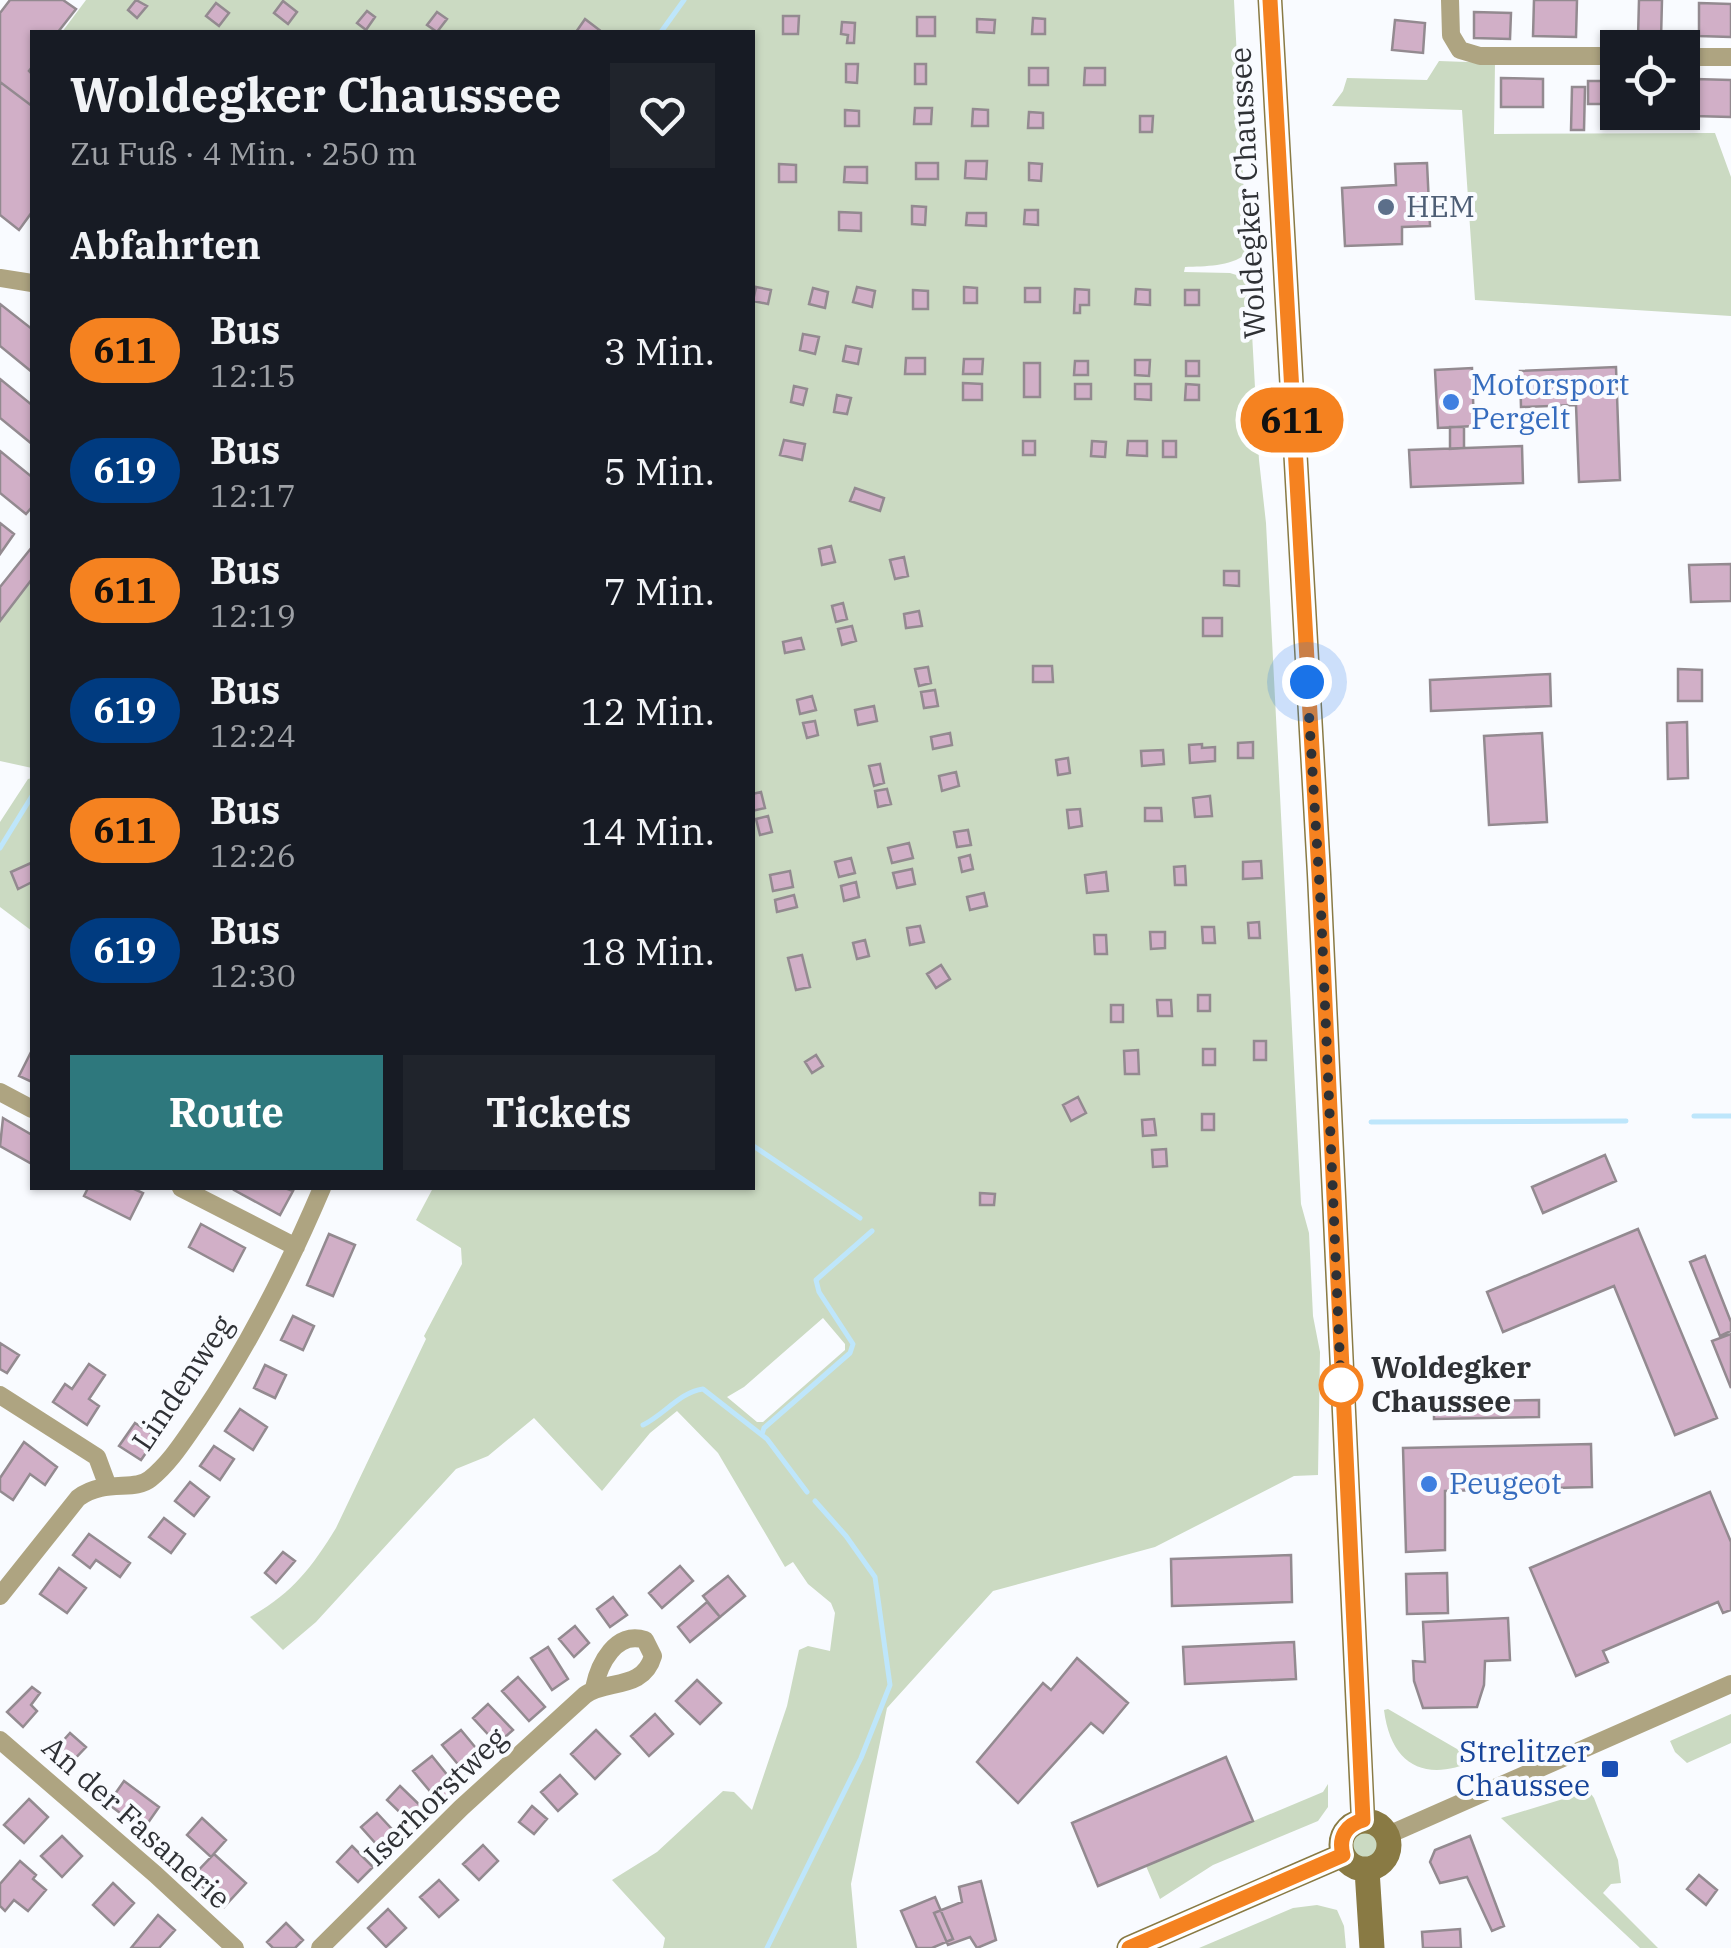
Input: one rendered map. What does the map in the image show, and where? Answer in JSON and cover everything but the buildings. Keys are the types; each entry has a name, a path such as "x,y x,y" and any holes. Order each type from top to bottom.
{"main road":[{"name":"Woldegker Chaussee","path":"1270,0 1320,893 1363,1820"},
{"path":"1363,1820 1380,1826 1388,1835 1390,1847 1378,1866 1366,1870 1350,1864 1343,1855 1344,1832 1352,1824 1363,1820"},
{"path":"1129,1948 1343,1855"},
{"path":"1366,1870 1372,1948"}],"street":[{"path":"1450,0 1451,35 1460,50 1480,56 1600,56"},
{"path":"1700,56 1731,57"},
{"path":"0,278 30,284"},
{"path":"0,1092 30,1108"},
{"path":"185,1190 296,1248"},
{"name":"Lindenweg","path":"0,1596 78,1498 107,1484 147,1482 170,1460 212,1400 296,1248 321,1190"},
{"path":"0,1395 97,1457 107,1484"},
{"path":"1388,1835 1731,1684"},
{"name":"Iserhorstweg","path":"320,1948 461,1808 594,1688"},
{"name":"An der Fasanerie","path":"0,1740 235,1948"}],"green space":[{"path":"86,0 1234,0 1247,253 1226,263 1185,267 1184,272 1230,273 1249,279 1266,523 1301,1204 1309,1233 1313,1316 1320,1352 1318,1475 1294,1476 1155,1547 993,1591 887,1708 851,1884 857,1948 663,1948 665,1938 612,1880 657,1852 723,1791 734,1792 752,1810 787,1706 799,1650 808,1646 830,1651 835,1613 831,1603 808,1584 793,1562 785,1567 718,1453 677,1411 650,1433 602,1491 534,1418 488,1456 456,1469 316,1622 283,1650 250,1617 299,1579 336,1528 426,1339 424,1336 462,1264 461,1248 416,1220 432,1190 755,1190 755,30 64,30","holes":["823,1318 845,1344 845,1350 763,1422 757,1422 727,1397 744,1387"]},
{"path":"1439,61 1495,63 1494,134 1715,133 1731,177 1731,316 1475,300 1462,110 1332,106 1347,78 1427,80"},
{"path":"30,582 30,768 0,761 0,621"},
{"path":"28,779 30,930 0,907 0,822"},
{"path":"1384,1710 1476,1760 1442,1770 1414,1765 1394,1745"},
{"path":"1731,1714 1731,1743 1687,1763 1675,1752 1670,1741"},
{"path":"1328,1784 1328,1807 1318,1821 1213,1865 1160,1899 1146,1866 1323,1792"},
{"path":"1589,1791 1618,1860 1621,1883 1611,1884 1603,1893 1658,1948 1640,1948 1501,1818"},
{"path":"1365,1829 1376,1834 1381,1845 1376,1856 1365,1861 1354,1856 1349,1845 1354,1834"},
{"path":"1317,1905 1337,1910 1344,1926 1346,1948 1199,1948 1293,1908"}],"waterway":[{"path":"662,30 684,0"},
{"path":"0,848 30,799"},
{"path":"1694,1116 1731,1116"},
{"path":"1371,1122 1626,1121"},
{"path":"755,1147 860,1218"},
{"path":"762,1434 764,1428 850,1353 853,1344 819,1292 816,1280 872,1231"},
{"path":"643,1425 687,1394 703,1389 767,1439 807,1492"},
{"path":"767,1948 861,1758 890,1685 875,1577 815,1501"}],"bus line":[{"name":"611","path":"1129,1948 1343,1855 1344,1832 1363,1820 1319,874 1270,0"}],"place":[{"name":"HEM","path":"1386,207"},
{"name":"Motorsport Pergelt","path":"1451,402"},
{"name":"Woldegker Chaussee","path":"1341,1385"},
{"name":"Peugeot","path":"1429,1484"},
{"name":"Strelitzer Chaussee","path":"1610,1769"}],"route":[{"path":"1307,682 1341,1385"}]}
